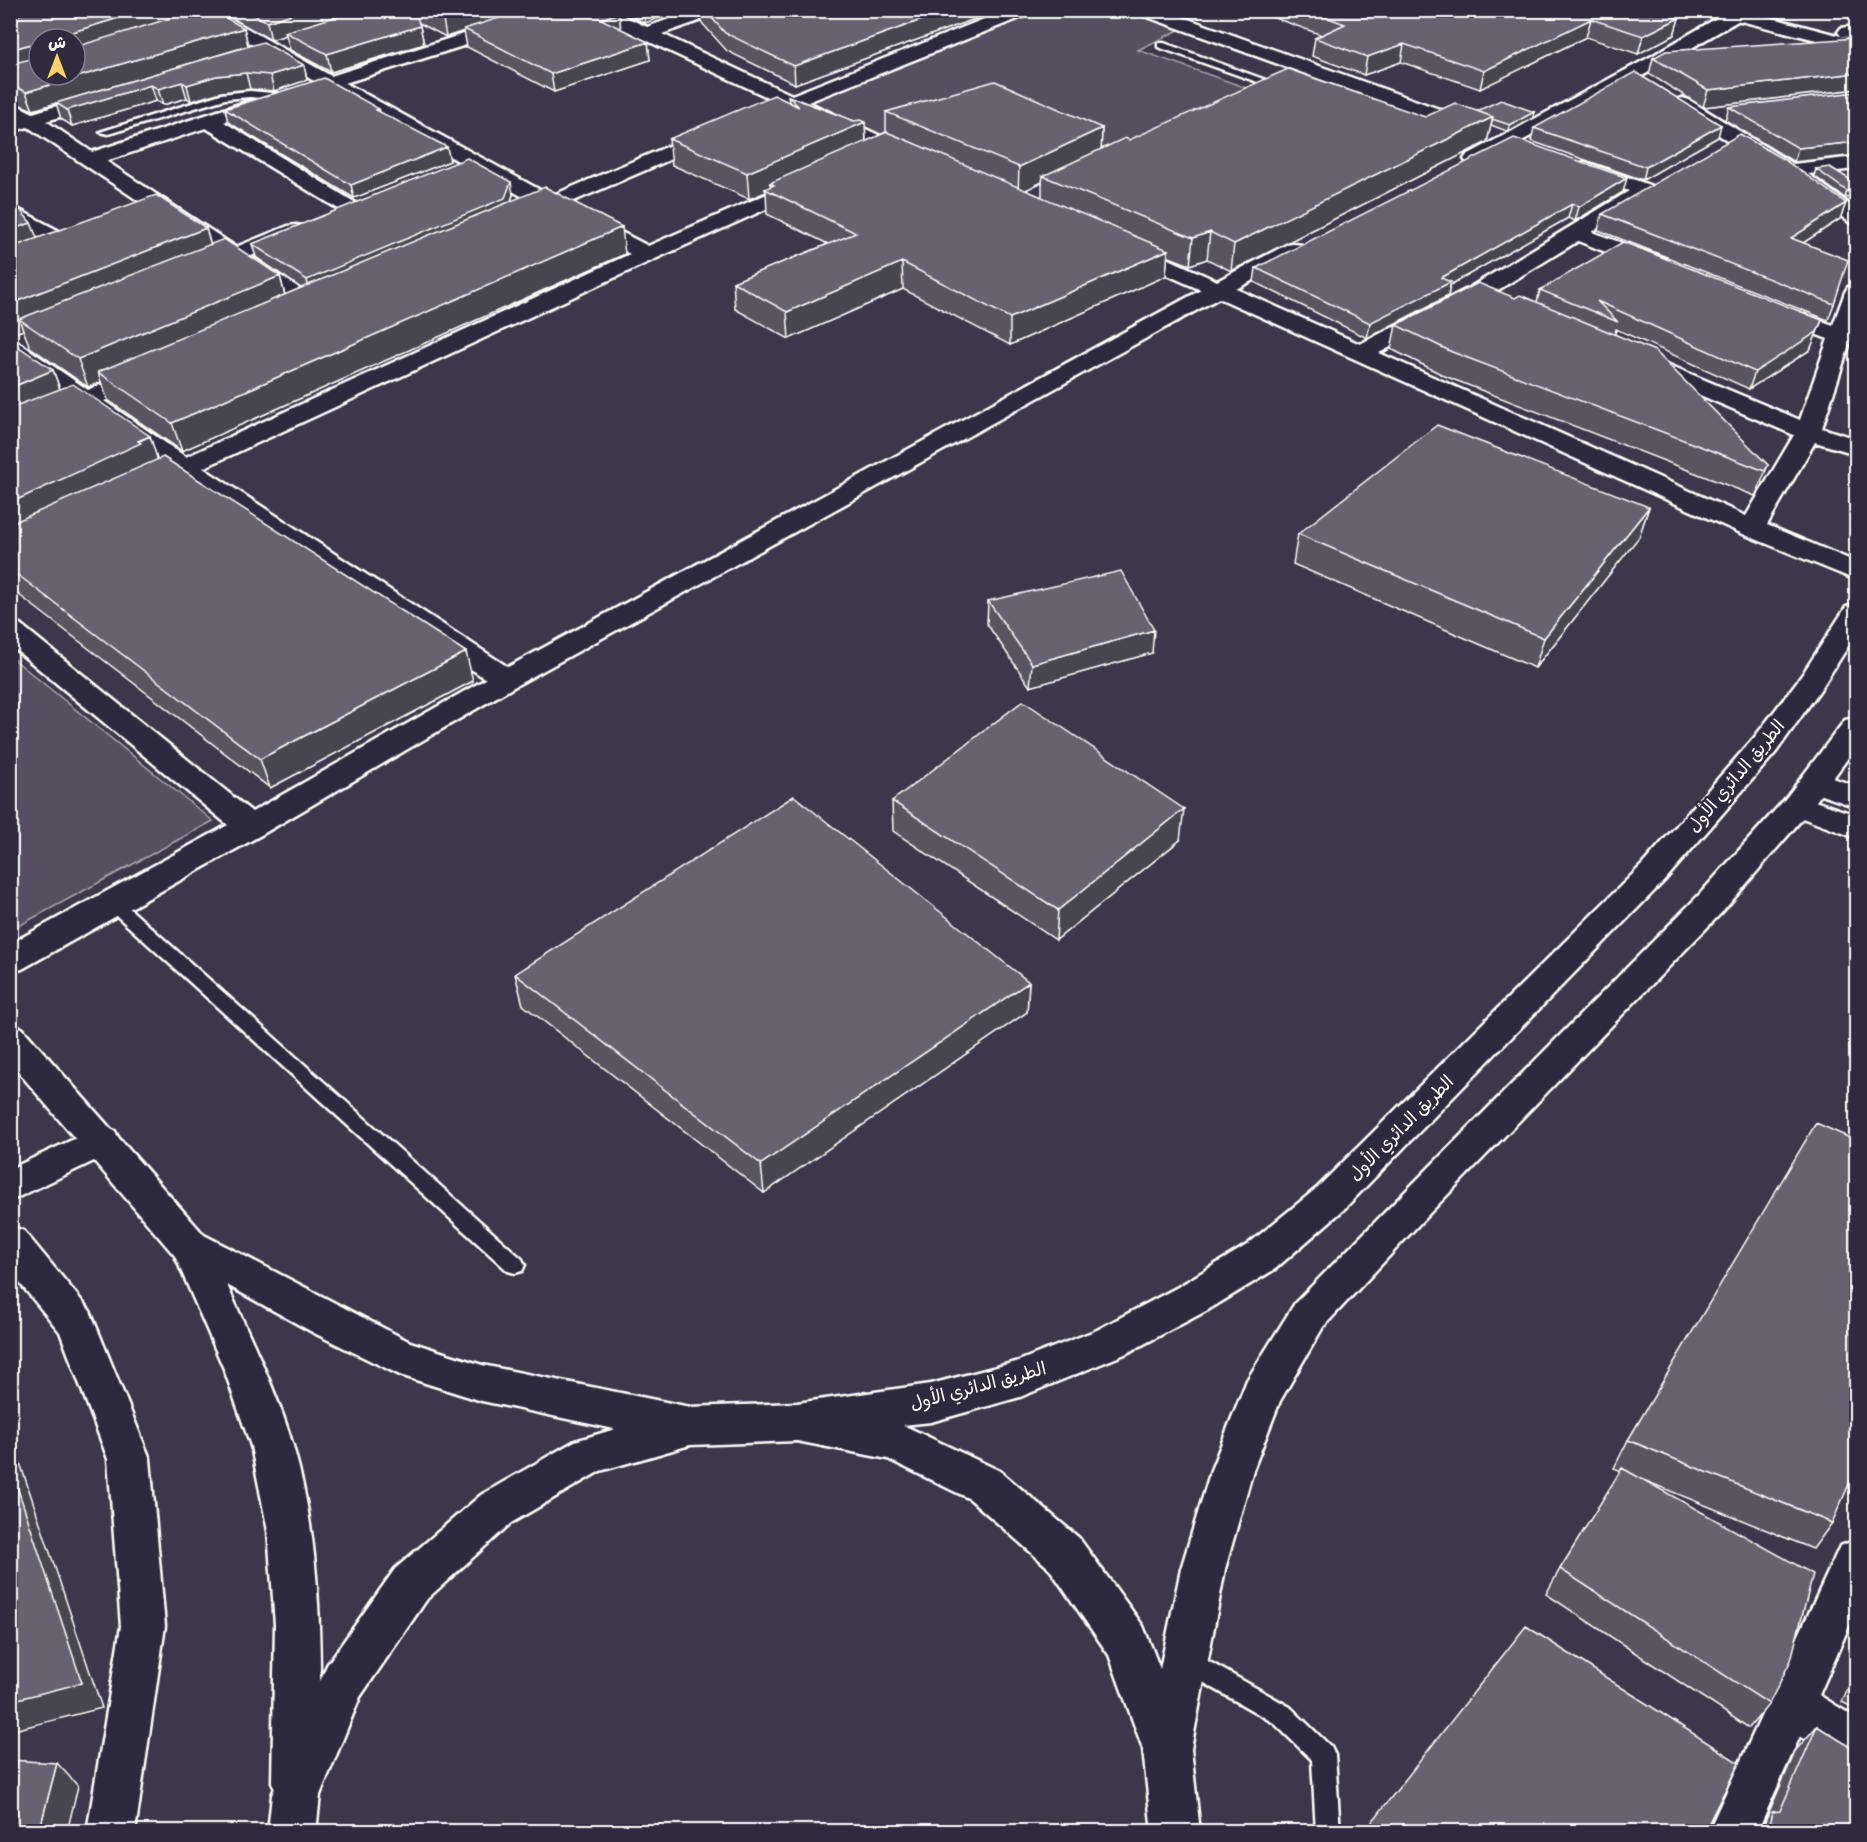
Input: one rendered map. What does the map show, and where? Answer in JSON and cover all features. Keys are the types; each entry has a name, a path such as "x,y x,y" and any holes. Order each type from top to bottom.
{"street":[{"path":"202,17 238,10"},
{"path":"91,159 207,120 559,10"},
{"path":"596,10 888,148 932,166"},
{"path":"1145,10 1301,68 1523,145"},
{"path":"1176,21 1201,10"},
{"path":"758,115 1024,11"},
{"path":"648,33 719,12"},
{"path":"1458,167 1523,145 1648,83 1658,60 1736,12 1855,39"},
{"path":"202,17 258,52 330,82 471,162 647,254"},
{"path":"1808,52 1855,39"},
{"path":"258,52 288,42"},
{"path":"1658,60 1692,58"},
{"path":"1249,93 1301,68"},
{"path":"1648,83 1789,170 1857,218"},
{"path":"10,126 123,93"},
{"path":"10,106 309,305"},
{"path":"1700,115 1733,111"},
{"path":"207,120 352,209"},
{"path":"509,221 725,129"},
{"path":"1715,149 1736,137"},
{"path":"866,157 888,148"},
{"path":"1567,161 1645,190"},
{"path":"449,171 471,162"},
{"path":"1789,170 1857,164"},
{"path":"123,496 647,254 822,177"},
{"path":"1361,353 1488,297 1574,232 1665,178"},
{"path":"180,277 373,200"},
{"path":"147,219 168,210"},
{"path":"10,211 72,247"},
{"path":"1574,232 1674,271"},
{"path":"52,255 93,239"},
{"path":"1104,239 1220,288 1752,528 1857,572"},
{"path":"10,960 250,827 507,679 1220,288 1311,241"},
{"path":"1752,528 1808,432 1857,292"},
{"path":"287,315 331,296"},
{"path":"1762,306 1840,336"},
{"path":"17,343 89,399 184,467 507,679"},
{"path":"1617,352 1808,432 1857,447"},
{"path":"10,431 166,366"},
{"name":"الطريق الدائري الأول","path":"797,1422 931,1403 1020,1378 1111,1342 1192,1299 1261,1257 1330,1199 1653,873 1765,745 1812,681 1857,613"},
{"path":"10,630 250,827"},
{"path":"1167,1749 1203,1569 1232,1470 1262,1393 1309,1315 1566,1049 1711,903 1806,793 1857,727"},
{"path":"1806,793 1857,797"},
{"path":"1806,793 1857,827"},
{"path":"10,1037 102,1141 190,1246 244,1369 272,1446 290,1531 297,1625 294,1814"},
{"path":"10,1186 102,1141"},
{"path":"10,1242 76,1323 129,1459 143,1626 111,1832"},
{"path":"190,1246 328,1322 400,1357 482,1383 690,1426 797,1422 894,1441 985,1485 1064,1553 1127,1642 1167,1749 1176,1832"},
{"path":"294,1814 343,1681 411,1584 495,1509 590,1455 690,1426"},
{"path":"1732,1832 1857,1561"},
{"path":"1792,1705 1857,1744"}],"lane":[{"path":"1161,45 1269,83"},
{"path":"105,132 224,96 249,94 282,97"},
{"path":"113,903 515,1265"},
{"path":"1185,1659 1282,1715 1323,1755 1328,1832"}],"shaded area":[{"path":"1029,10 1143,11 1187,26 1138,50 1250,89 1112,157 893,148 791,101"},
{"path":"11,657 213,821 10,930"}],"building":[{"path":"36,10 145,10 87,28 27,27 27,45 10,50 10,17"},
{"path":"198,10 212,10 244,28 87,74 87,43"},
{"path":"246,10 304,10 267,22"},
{"path":"358,10 414,10 420,26 327,54 285,32"},
{"path":"427,10 470,10 443,19"},
{"path":"524,10 613,10 619,13 601,19 648,42 551,74 464,29"},
{"path":"705,10 949,10 794,66 725,33"},
{"path":"1306,10 1656,10 1679,18 1643,36 1591,19 1484,71 1404,44 1367,57 1315,38 1345,24"},
{"path":"1857,38 1857,73 1708,90 1653,58 1666,51"},
{"path":"263,42 304,65 270,75 246,73 216,76 187,85 182,82 158,89 151,85 67,110 56,103"},
{"path":"27,60 27,87 43,87 26,92 10,86 10,64"},
{"path":"1288,69 1425,117 1455,103 1493,117 1234,244 1210,232 1193,238 1043,176 1125,138 1129,140"},
{"path":"1635,72 1721,125 1646,167 1534,128"},
{"path":"324,78 379,109 376,110 447,147 351,185 225,109"},
{"path":"995,81 1102,128 1019,167 886,112"},
{"path":"1857,92 1857,142 1798,148 1729,107"},
{"path":"774,95 799,107 788,96 854,121 865,122 747,173 669,139"},
{"path":"1501,100 1534,112 1510,125 1477,111"},
{"path":"887,132 1168,250 1010,318 902,262 787,312 733,282 856,233 765,189 774,185 770,183"},
{"path":"1740,134 1786,161 1846,203 1791,238 1848,260 1834,304 1602,214"},
{"path":"1514,138 1627,178 1579,207 1572,204 1441,278 1451,282 1370,323 1256,268"},
{"path":"467,158 511,182 505,198 307,280 252,244"},
{"path":"1830,167 1857,184 1857,190 1847,191 1816,169"},
{"path":"545,187 622,227 172,423 98,372"},
{"path":"156,195 206,228 10,304 10,248"},
{"path":"10,203 18,207 31,223 10,230"},
{"path":"224,239 280,276 78,359 19,319"},
{"path":"1623,242 1822,320 1817,332 1755,372 1597,301 1618,322 1540,290"},
{"path":"1478,283 1515,298 1520,295 1655,351 1768,465 1765,471 1452,352 1396,325"},
{"path":"10,341 53,370 10,388"},
{"path":"73,384 150,436 138,441 141,443 10,503 10,408"},
{"path":"1437,425 1649,507 1544,638 1298,534"},
{"path":"163,457 466,652 260,759 10,569 10,524"},
{"path":"1121,571 1154,630 1032,664 988,601"},
{"path":"1023,701 1184,809 1058,910 892,801"},
{"path":"794,796 1029,982 761,1164 515,974"},
{"path":"1816,1123 1857,1141 1857,1466 1832,1523 1628,1440"},
{"path":"10,1465 82,1683 10,1701"},
{"path":"1622,1468 1813,1574 1791,1660 1769,1704 1560,1569"},
{"path":"1526,1626 1739,1763 1704,1832 1364,1832"},
{"path":"1817,1726 1857,1751 1857,1832 1767,1832 1772,1812 1780,1811"},
{"path":"10,1760 57,1763 39,1832 10,1832"}]}
